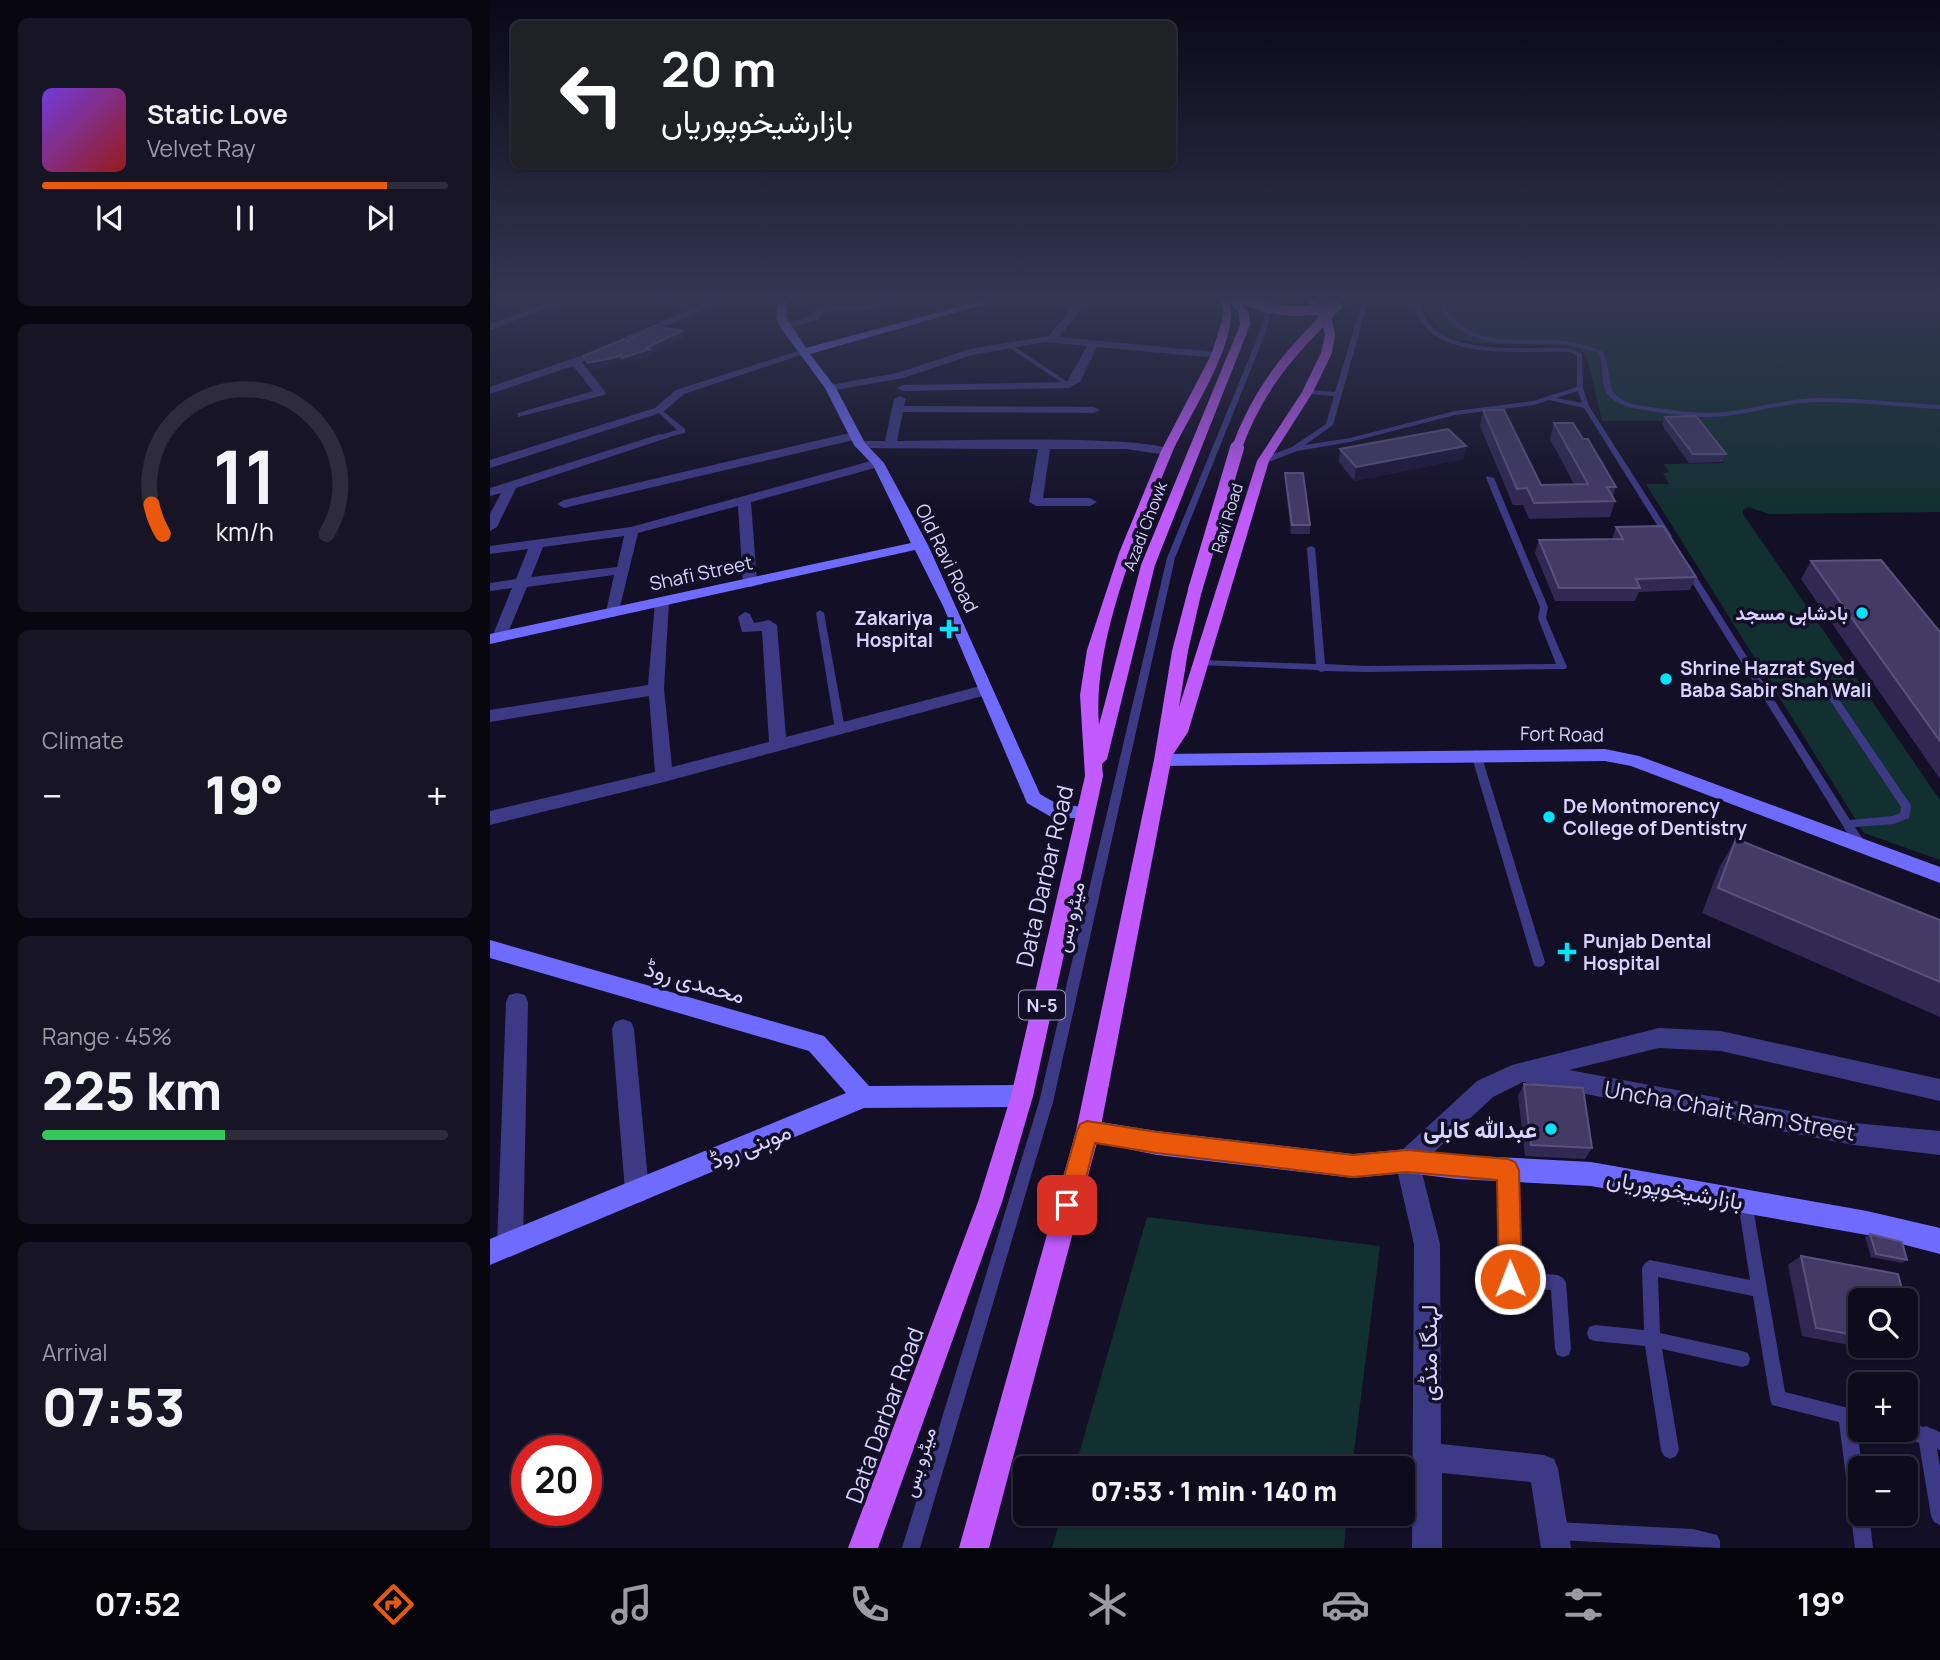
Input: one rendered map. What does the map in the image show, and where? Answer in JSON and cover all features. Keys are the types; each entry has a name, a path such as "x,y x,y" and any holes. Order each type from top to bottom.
{"main road":[{"name":"N-5","path":"1167,451 1208,371"},
{"name":"Azadi Chowk","path":"1094,776 1127,638 1148,565 1227,371"},
{"path":"974,1548 1087,1131 1163,760 1180,651 1195,590 1239,446 1259,397 1276,371"},
{"name":"Ravi Road","path":"1163,760 1180,732 1263,461 1271,444 1319,371"},
{"name":"Data Darbar Road","path":"863,1548 990,1202 1022,1096 1094,776 1088,695 1095,650 1126,553 1167,451"}],"street":[{"path":"490,391 546,371"},
{"path":"522,415 600,393 583,371"},
{"path":"490,464 659,410 680,392 744,371"},
{"name":"Old Ravi Road","path":"818,371 830,388 857,440 878,463 921,545 1032,798 1053,811 1086,813"},
{"path":"901,382 926,371"},
{"path":"830,388 901,382 1069,385 1074,382 1080,371"},
{"path":"891,443 901,382"},
{"path":"898,409 1094,410"},
{"path":"490,492 664,436"},
{"path":"564,504 857,440 891,443 1126,445 1167,451"},
{"path":"1045,445 1036,502 1090,502"},
{"path":"490,550 632,531 878,463"},
{"path":"490,527 511,485"},
{"path":"744,501 750,583"},
{"path":"613,612 632,531"},
{"path":"495,638 522,583 537,544"},
{"name":"Shafi Street","path":"495,638 921,545"},
{"path":"490,587 623,570"},
{"path":"662,602 656,689 664,776"},
{"path":"745,617 747,629 769,625 778,745"},
{"path":"490,716 656,689"},
{"path":"490,818 664,776 984,690"},
{"name":"Fort Road","path":"1163,760 1476,754 1605,755 1633,760 1940,875"},
{"name":"محمدی روڈ","path":"490,949 816,1043 864,1097"},
{"path":"500,1248 517,1002"},
{"path":"623,1029 637,1191"},
{"path":"1407,1161 1485,1089 1520,1072 1659,1038 1721,1041 1940,1090"},
{"name":"Uncha Chait Ram Street","path":"1520,1072 1854,1134 1940,1143"},
{"name":"موہنی روڈ","path":"500,1248 864,1097 1022,1096"},
{"name":"بازارشیخوپوریاں","path":"1087,1131 1157,1143 1353,1166 1407,1161 1591,1174 1867,1223 1940,1241"},
{"name":"لہنگا منڈی","path":"1407,1161 1427,1244 1427,1548"},
{"path":"1428,1457 1544,1469 1555,1539"}],"lane":[{"path":"1048,371 1069,385"},
{"name":"میٹرو بس","path":"911,1548 1046,1102 1171,558 1247,371"},
{"path":"1295,449 1329,425 1344,371"},
{"path":"1580,371 1580,388 1586,406 1672,542"},
{"path":"1608,371 1606,388 1609,394 1617,400 1642,408 1717,415 1777,403 1824,400 1940,407"},
{"path":"1263,461 1295,449 1350,440 1455,413 1551,398 1580,388"},
{"path":"1307,392 1337,394"},
{"path":"1551,398 1586,406"},
{"path":"659,410 682,430 664,436"},
{"path":"1329,425 1350,440"},
{"path":"1202,663 1321,668 1562,667 1542,618 1544,607 1490,478"},
{"path":"1311,548 1321,668"},
{"path":"1679,554 1860,844"},
{"path":"820,613 840,729"},
{"path":"1822,681 1906,807 1905,815 1894,820 1847,824"},
{"path":"1476,754 1538,962"},
{"path":"1508,1170 1510,1279 1558,1283 1563,1349"},
{"path":"1745,1202 1778,1399 1848,1416"},
{"path":"1670,1450 1652,1339 1650,1268 1760,1290"},
{"path":"1595,1333 1652,1339 1742,1359"},
{"path":"1933,1438 1940,1516"},
{"path":"1855,1442 1864,1548"},
{"path":"1555,1539 1693,1538 1711,1541 1711,1548"}],"green space":[{"path":"1590,371 1940,371 1940,512 1769,514 1748,507 1743,510 1743,514 1940,800 1940,860 1864,833 1646,484 1669,484 1663,473 1669,472 1664,464 1724,463 1694,421 1602,421"},
{"path":"1147,1217 1380,1246 1354,1456 1078,1456"},
{"path":"1058,1526 1346,1526 1344,1548 1052,1548"}],"building":[{"path":"1483,410 1504,410 1541,485 1588,484 1554,423 1573,423 1583,439 1588,439 1616,487 1607,487 1615,501 1534,503 1527,488 1517,489"},
{"path":"1696,416 1726,454 1693,454 1665,417"},
{"path":"1448,429 1466,446 1356,467 1340,449"},
{"path":"1285,473 1303,473 1310,525 1292,525"},
{"path":"1663,526 1696,577 1636,579 1640,588 1559,588 1539,540 1623,539 1616,527"},
{"path":"1881,560 1940,632 1940,741 1811,561"},
{"path":"1736,839 1940,920 1940,982 1718,888"},
{"name":"عبدﷲ کابلی","path":"1524,1084 1583,1088 1592,1148 1531,1145"},
{"path":"1870,1234 1902,1242 1907,1260 1876,1254"},
{"path":"1801,1256 1898,1274 1902,1288 1848,1288 1848,1334 1816,1328"}],"place":[{"name":"بادشاہی مسجد","path":"1862,613"},
{"name":"Zakariya Hospital","path":"949,629"},
{"name":"Shrine Hazrat Syed Baba Sabir Shah Wali","path":"1666,679"},
{"name":"De Montmorency College of Dentistry","path":"1549,817"},
{"name":"Punjab Dental Hospital","path":"1567,952"},
{"name":"عبدﷲ کابلی","path":"1551,1129"}],"route":[{"path":"1067,1205 1087,1131 1157,1143 1353,1166 1407,1161 1508,1170 1510,1279"}]}
